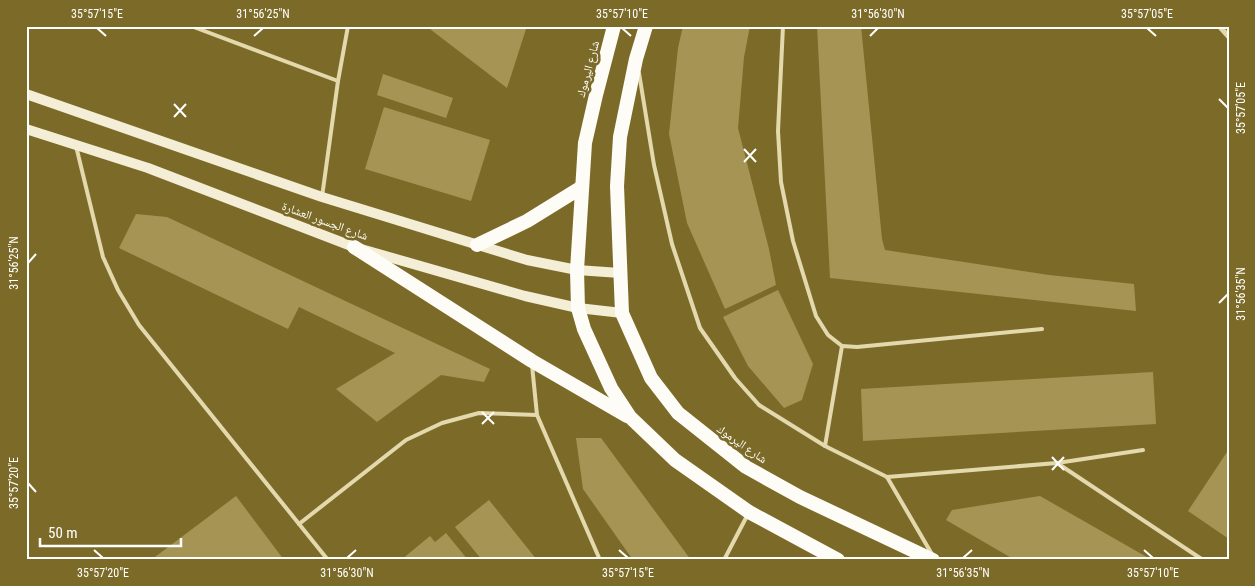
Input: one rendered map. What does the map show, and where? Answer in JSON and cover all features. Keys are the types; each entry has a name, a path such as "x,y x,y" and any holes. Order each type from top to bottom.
{"highway":[{"name":"شارع اليرموك","path":"614,26 585,143 577,270 578,308 584,329 611,388 630,417 675,460 749,512 823,556 838,560"},
{"name":"شارع اليرموك","path":"646,26 636,59 620,138 616,186 622,312 652,378 678,413 746,467 800,497 934,560"},
{"path":"477,245 527,221 582,188"},
{"path":"354,246 532,361 630,417"}],"main road":[{"name":"شارع الجسور العشارة","path":"26,94 322,197 527,260 577,270"},
{"name":"شارع الجسور العشارة","path":"26,129 148,168 354,246 525,296 578,308 622,312"},
{"path":"577,270 620,273"}],"street":[{"path":"1219,26 1229,36"}],"lane":[{"path":"191,26 338,81"},
{"path":"322,197 338,81 348,26"},
{"path":"783,26 778,131 781,182 793,241 816,316 828,335 842,346 857,347 1042,328"},
{"path":"636,59 654,165 672,244 700,328 735,378 759,405 824,446 887,477 1057,463 1144,450"},
{"path":"76,146 102,256 118,290 139,325 328,560"},
{"path":"824,446 842,346"},
{"path":"532,361 537,416 600,560"},
{"path":"299,524 406,440 442,423 479,413 537,416"},
{"path":"1057,463 1203,560"},
{"path":"887,477 934,560"},
{"path":"724,560 749,512"}],"building":[{"path":"426,26 527,26 507,88"},
{"path":"683,26 750,26 744,57 738,128 769,249 776,285 725,309 687,223 669,134 678,48"},
{"path":"817,26 861,26 882,239 885,250 1049,275 1134,284 1136,311 830,278"},
{"path":"383,74 453,98 446,118 377,95"},
{"path":"384,107 490,140 471,201 365,169"},
{"path":"136,214 167,217 490,369 484,382 441,375 377,422 336,389 395,353 299,307 288,329 119,248"},
{"path":"778,290 813,364 802,400 784,408 748,366 723,317"},
{"path":"1153,372 1156,424 863,441 861,389"},
{"path":"576,438 601,438 691,560 633,560 583,489"},
{"path":"1229,449 1229,539 1188,511"},
{"path":"236,496 284,560 151,560"},
{"path":"1040,496 1152,560 1015,560 946,520 952,510"},
{"path":"489,500 537,560 482,560 455,527"},
{"path":"446,533 468,560 401,560 430,536 435,542"}]}
